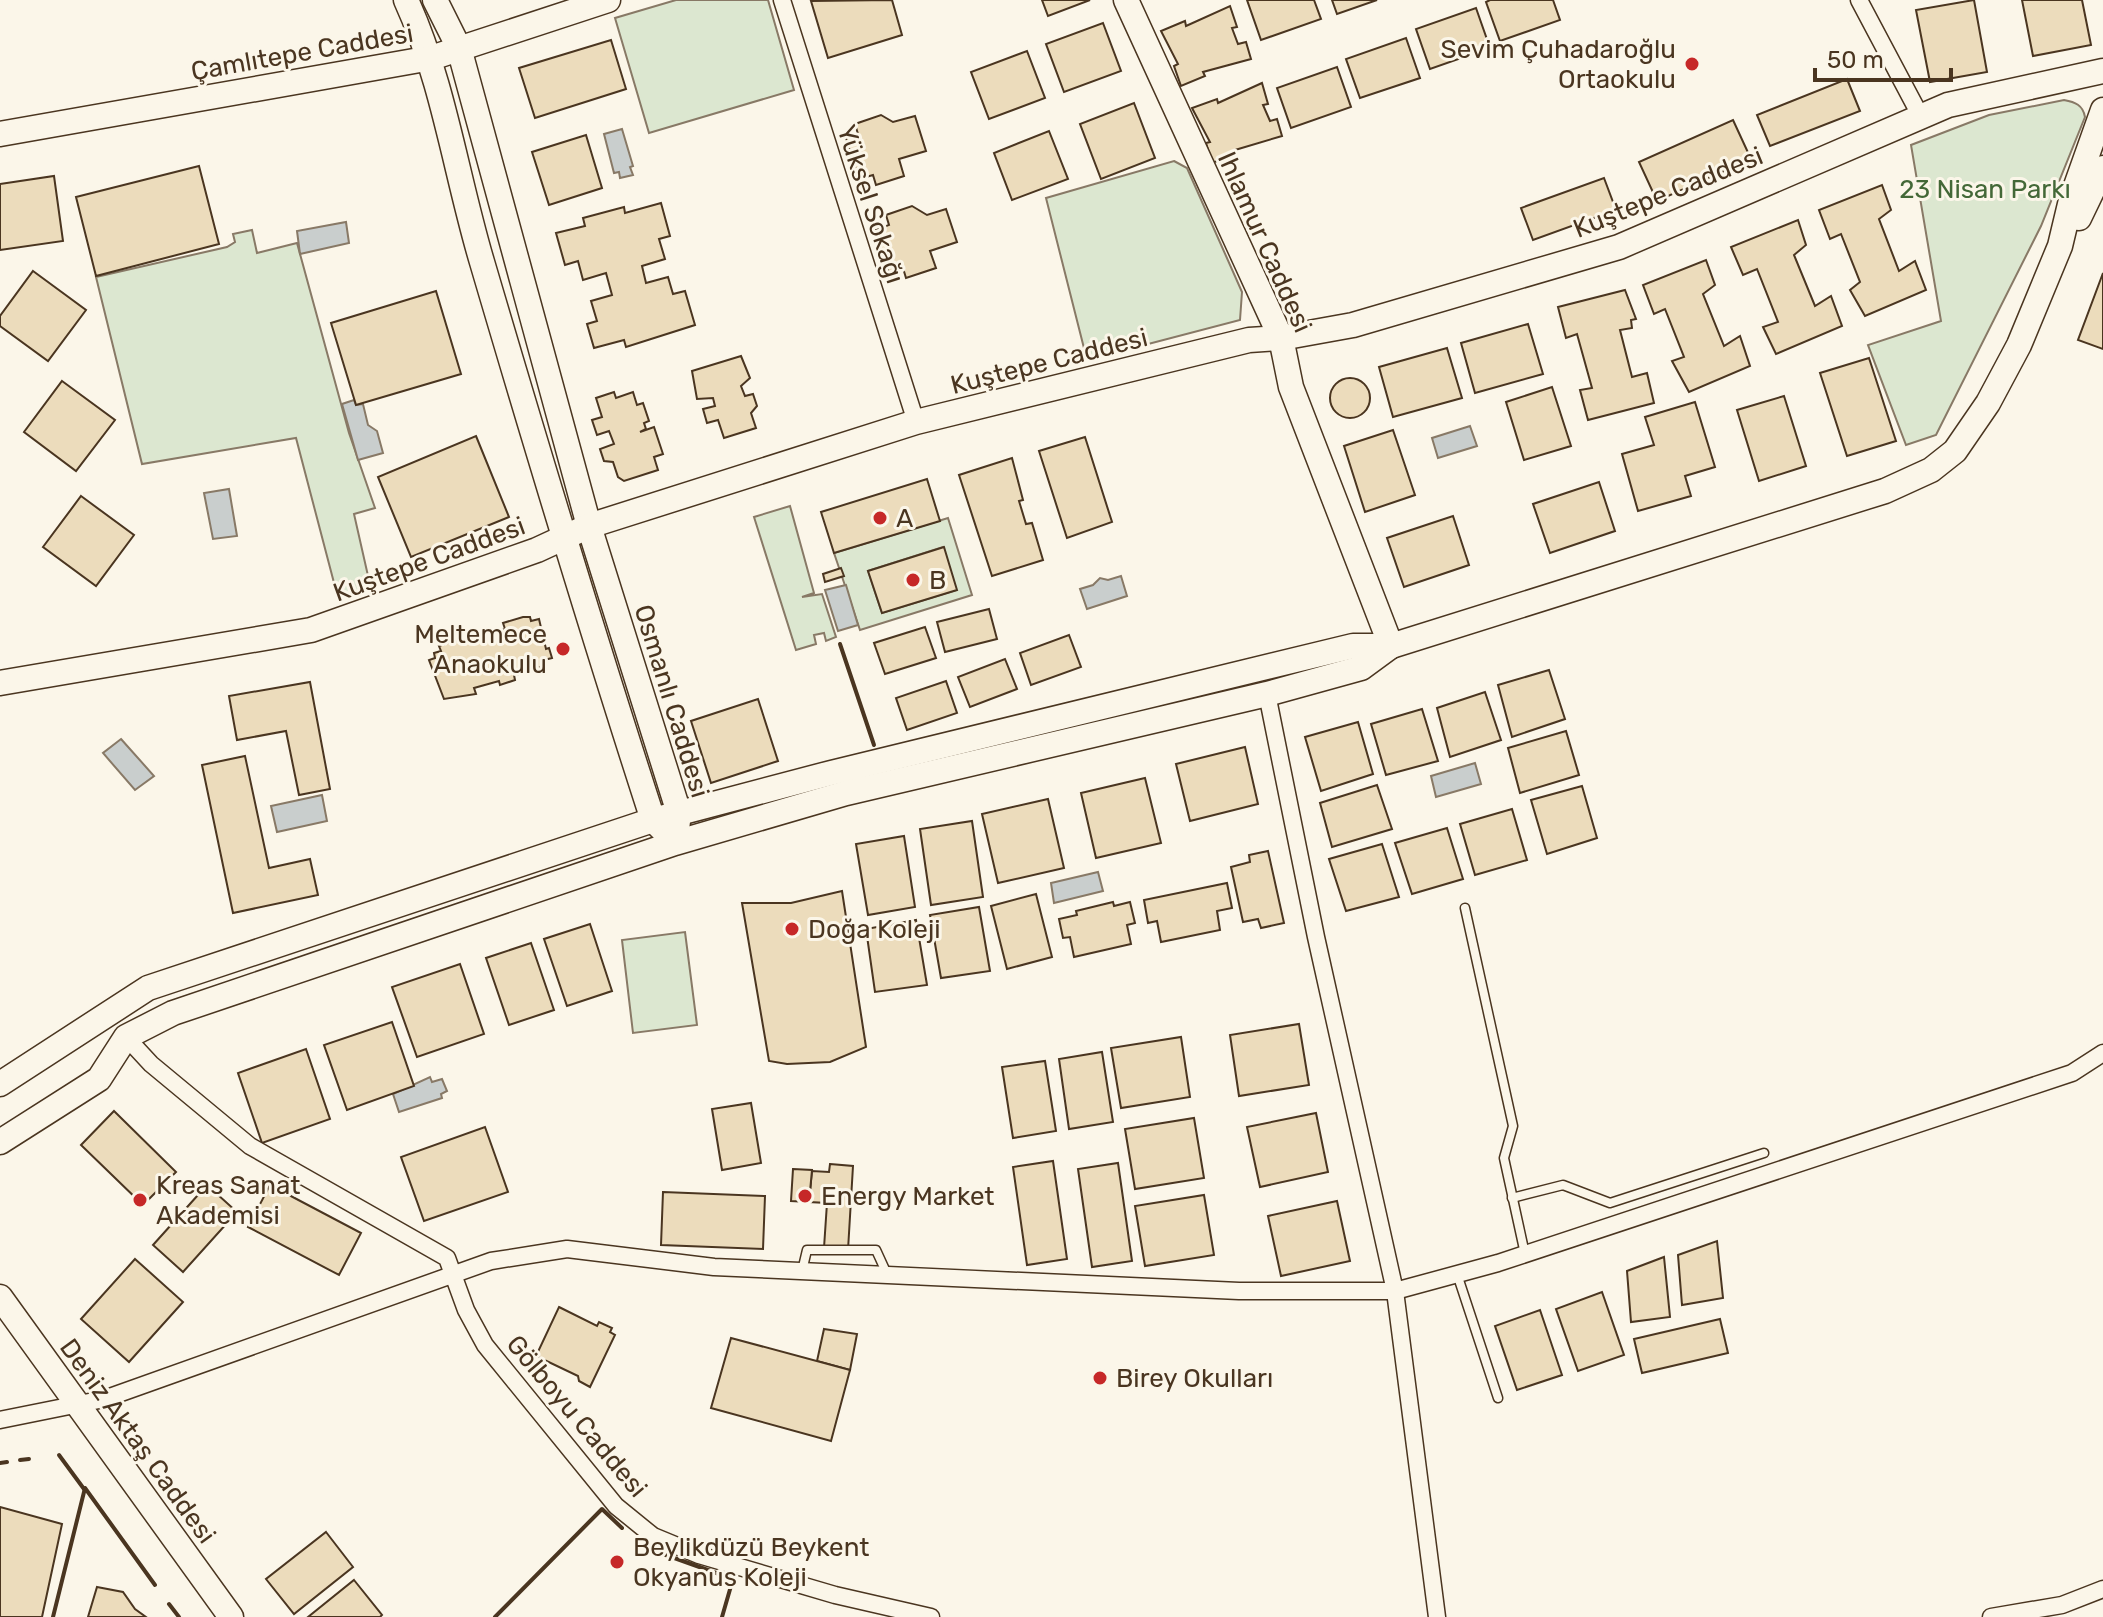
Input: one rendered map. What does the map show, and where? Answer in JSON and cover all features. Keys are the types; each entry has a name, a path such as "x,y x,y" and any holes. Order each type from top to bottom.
{"street":[{"name":"Osmanlı Caddesi","path":"406,0 431,58 462,195 563,539 653,820 675,843"},
{"name":"Osmanlı Caddesi","path":"435,0 459,48 589,526 679,813 675,843"},
{"name":"Çamlıtepe Caddesi","path":"1,129 431,58 608,0"},
{"name":"Yüksel Sokağı","path":"782,0 916,422"},
{"name":"Ihlamur Caddesi","path":"1126,0 1281,338 1291,387 1391,646"},
{"path":"1859,0 1921,117"},
{"name":"Kuştepe Caddesi","path":"0,683 311,630 563,539 589,526 916,422 1249,340 1281,338 1353,325 1619,247 1921,117 1978,97 2101,72"},
{"path":"2101,72 2103,96"},
{"path":"0,1084 148,988 653,820 1353,646 1391,646 1885,491 1931,470 1955,451 1988,403 2019,345 2060,246 2071,200 2103,110"},
{"path":"2060,246 2075,227 2103,168"},
{"path":"0,1142 99,1079 126,1037 173,1013 675,843 846,793 1267,694 1361,668 1391,646"},
{"path":"1260,669 1395,1291 1437,1617"},
{"path":"105,1015 151,1064 250,1146 432,1247 447,1258 454,1275"},
{"path":"0,1420 104,1399 491,1261 567,1249 714,1267 1239,1291 1395,1291 1525,1254 2072,1073 2103,1053"},
{"name":"Gölboyu Caddesi","path":"454,1275 466,1310 485,1345 616,1506 653,1536 711,1559 835,1595 931,1617"},
{"name":"Deniz Aktaş Caddesi","path":"0,1297 231,1617"},
{"path":"1991,1617 2062,1605 2103,1589"}],"lane":[{"path":"1465,908 1513,1126 1504,1158 1525,1254"},
{"path":"1512,1198 1563,1185 1610,1203 1764,1153"},
{"path":"802,1271 807,1250 876,1250 887,1274"},
{"path":"1457,1274 1498,1398"}],"green space":[{"path":"676,0 768,0 794,90 649,133 615,18"},
{"name":"23 Nisan Parkı","path":"2064,100 2078,105 2085,117 2041,226 1936,435 1906,445 1868,345 1941,321 1911,145 1989,115"},
{"path":"1174,161 1187,168 1242,292 1240,320 1087,360 1046,198"},
{"path":"252,230 257,253 297,243 349,433 375,508 354,514 371,589 338,598 296,438 142,464 96,277 227,247 235,242 233,234"},
{"path":"790,506 814,593 802,597 822,594 836,637 826,641 824,633 814,635 816,644 796,650 754,517"},
{"path":"948,518 972,595 860,630 834,553","holes":["943,547 956,590 882,613 868,571"]},
{"path":"685,932 697,1025 633,1033 622,940"}],"shaded area":[{"path":"622,129 633,175 620,178 619,172 614,173 604,134"},
{"path":"346,222 349,243 300,254 297,231"},
{"path":"354,400 356,405 363,404 368,425 377,431 383,453 358,460 342,404"},
{"path":"1470,426 1477,446 1438,458 1432,438"},
{"path":"229,489 237,536 213,539 204,493"},
{"path":"1121,576 1127,596 1087,609 1080,589 1093,585 1100,578 1108,580"},
{"path":"846,585 858,625 838,631 825,590"},
{"path":"121,739 154,776 135,790 103,753"},
{"path":"1475,763 1481,784 1436,797 1431,776"},
{"path":"322,795 327,821 277,832 271,806"},
{"path":"1098,872 1103,891 1054,903 1051,883"},
{"path":"430,1077 432,1082 442,1079 447,1091 441,1094 442,1098 399,1112 393,1094"}],"building":[{"path":"892,0 902,35 828,58 811,1"},
{"path":"1042,0 1090,0 1048,16"},
{"path":"1247,0 1314,0 1321,19 1261,40"},
{"path":"1332,0 1377,0 1337,14"},
{"path":"1553,0 1560,20 1500,41 1486,2"},
{"path":"1974,0 1987,72 1930,82 1916,10"},
{"path":"2022,0 2082,0 2091,45 2033,56"},
{"path":"1230,6 1237,27 1232,28 1238,44 1246,42 1251,59 1203,72 1205,76 1181,86 1174,66 1178,64 1161,31 1185,21 1186,26"},
{"path":"1476,8 1490,48 1430,69 1416,29"},
{"path":"1103,23 1121,71 1064,92 1046,44"},
{"path":"1406,38 1420,78 1360,98 1346,59"},
{"path":"611,40 626,89 535,118 519,68"},
{"path":"1027,51 1045,98 989,119 971,72"},
{"path":"1337,67 1351,107 1291,128 1277,88"},
{"path":"1847,79 1860,111 1770,146 1757,115"},
{"path":"1262,83 1268,104 1263,105 1270,121 1277,119 1282,136 1235,150 1236,154 1212,163 1206,143 1210,142 1192,108 1217,99 1218,103"},
{"path":"1134,103 1155,158 1101,179 1080,124"},
{"path":"881,115 893,122 915,116 926,151 899,159 904,176 876,185 873,175 859,179 846,138 858,134 855,124"},
{"path":"1733,120 1751,159 1657,201 1639,162"},
{"path":"1049,131 1068,179 1012,200 994,153"},
{"path":"586,135 602,188 549,205 532,152"},
{"path":"199,166 219,244 96,276 76,197"},
{"path":"54,176 63,241 0,250 0,184"},
{"path":"1604,178 1616,210 1533,240 1521,208"},
{"path":"1882,185 1891,210 1879,219 1899,271 1915,261 1926,290 1865,316 1850,290 1860,282 1841,234 1830,239 1819,210"},
{"path":"661,203 670,236 659,239 665,259 642,266 646,283 668,277 673,294 685,291 695,325 626,347 624,340 594,348 587,324 597,321 591,301 612,295 606,273 583,280 578,261 565,265 556,233 585,226 583,218 624,207 625,213"},
{"path":"912,206 927,215 946,209 957,242 930,251 936,268 906,278 903,268 889,273 876,230 889,225 886,215"},
{"path":"1798,220 1806,245 1794,255 1815,306 1831,296 1842,326 1776,354 1763,327 1778,322 1757,269 1743,275 1731,247"},
{"path":"1706,260 1715,285 1703,294 1724,346 1740,336 1750,366 1689,392 1672,361 1684,357 1665,309 1654,314 1643,285"},
{"path":"33,271 86,310 48,361 0,326 0,316"},
{"path":"2103,273 2103,349 2078,340"},
{"path":"1625,290 1636,319 1631,320 1632,328 1620,330 1632,377 1647,373 1654,403 1588,420 1580,390 1592,388 1577,334 1566,338 1558,307"},
{"path":"436,291 461,374 356,405 331,323"},
{"path":"1528,324 1543,374 1475,393 1461,343"},
{"path":"1447,348 1462,398 1393,417 1379,367"},
{"path":"741,356 750,378 741,386 745,396 753,394 757,406 751,413 756,428 724,438 718,420 707,423 703,409 715,406 713,398 697,399 692,371"},
{"path":"1869,358 1896,441 1847,456 1820,373"},
{"path":"1350,378 1364,384 1370,398 1364,412 1350,418 1336,412 1330,398 1336,384"},
{"path":"62,381 115,420 76,471 24,432"},
{"path":"1552,387 1571,446 1524,460 1506,402"},
{"path":"614,392 616,398 633,392 637,405 643,403 649,421 644,423 646,429 640,432 654,427 663,454 654,457 658,470 624,481 618,477 613,462 604,461 600,449 614,444 609,431 597,435 592,420 602,417 596,398"},
{"path":"1784,396 1806,466 1759,481 1737,410"},
{"path":"1695,402 1715,467 1685,476 1691,496 1638,511 1622,454 1654,445 1645,417"},
{"path":"1393,430 1415,495 1365,512 1344,446"},
{"path":"476,436 509,517 411,557 378,477"},
{"path":"1085,437 1112,522 1067,538 1039,451"},
{"path":"1012,458 1023,500 1019,501 1026,524 1032,523 1043,560 992,576 959,475"},
{"name":"A","path":"927,479 940,521 834,553 821,512"},
{"path":"1599,482 1615,531 1550,553 1533,504"},
{"path":"81,496 134,535 96,586 43,547"},
{"path":"1453,516 1469,565 1404,587 1387,538"},
{"name":"B","path":"944,547 957,590 882,613 868,571"},
{"path":"841,568 844,576 825,582 823,574"},
{"path":"989,609 997,639 945,652 937,622"},
{"path":"530,617 531,621 539,619 546,649 549,648 552,658 544,660 546,665 540,667 541,670 514,675 515,680 500,685 499,681 474,688 476,694 444,699 429,660 435,658 434,653 441,651 439,646 460,639 462,643 496,628 497,631 505,629 503,623"},
{"path":"925,627 936,658 885,674 874,643"},
{"path":"1069,635 1081,667 1031,685 1020,653"},
{"path":"1005,659 1017,689 970,707 958,677"},
{"path":"1549,670 1565,719 1512,737 1498,685"},
{"path":"946,681 957,713 907,730 896,698"},
{"path":"310,682 330,789 299,795 286,731 237,740 229,696"},
{"path":"1485,692 1501,740 1450,757 1437,708"},
{"path":"758,699 778,761 711,783 691,721"},
{"path":"1422,709 1438,761 1386,775 1371,724"},
{"path":"1358,722 1373,774 1321,791 1305,737"},
{"path":"1566,731 1579,775 1520,793 1508,748"},
{"path":"1245,747 1258,804 1190,821 1176,764"},
{"path":"245,756 269,868 310,859 318,895 233,913 202,765"},
{"path":"1145,778 1161,843 1096,858 1081,793"},
{"path":"1377,785 1392,829 1332,847 1320,803"},
{"path":"1582,786 1597,838 1547,854 1531,800"},
{"path":"1048,799 1064,868 998,883 982,814"},
{"path":"1512,809 1527,860 1475,875 1460,824"},
{"path":"972,821 983,897 931,905 920,829"},
{"path":"1447,828 1463,879 1412,894 1395,843"},
{"path":"904,836 915,907 868,915 856,844"},
{"path":"1382,844 1399,897 1346,911 1329,859"},
{"path":"1268,851 1284,923 1261,928 1258,919 1243,922 1231,867 1250,862 1249,855"},
{"path":"1227,883 1232,908 1217,911 1220,930 1161,942 1157,921 1148,923 1144,900"},
{"name":"Doğa Koleji","path":"842,891 866,1047 830,1062 787,1064 769,1061 742,903 791,903"},
{"path":"1036,894 1052,957 1007,969 991,906"},
{"path":"1113,902 1114,906 1130,902 1135,923 1127,925 1131,944 1074,957 1070,937 1063,938 1059,919 1077,915 1076,911"},
{"path":"979,907 990,971 941,978 930,915"},
{"path":"916,920 927,985 875,992 866,929"},
{"path":"590,924 612,991 567,1006 544,939"},
{"path":"531,943 554,1010 509,1025 486,958"},
{"path":"460,964 484,1034 417,1057 392,987"},
{"path":"392,1022 414,1086 347,1110 324,1045"},
{"path":"1299,1024 1309,1085 1239,1096 1230,1035"},
{"path":"1181,1037 1190,1097 1121,1108 1111,1048"},
{"path":"306,1049 330,1119 262,1143 238,1073"},
{"path":"1102,1052 1113,1122 1069,1129 1059,1059"},
{"path":"1045,1061 1056,1131 1013,1138 1002,1067"},
{"path":"751,1103 761,1163 722,1170 712,1109"},
{"path":"114,1111 176,1172 143,1205 81,1145"},
{"path":"1316,1113 1328,1172 1260,1187 1247,1127"},
{"path":"1194,1118 1204,1178 1135,1189 1125,1129"},
{"path":"485,1127 508,1192 424,1221 401,1157"},
{"path":"1053,1161 1067,1259 1027,1265 1013,1167"},
{"path":"1118,1163 1132,1261 1092,1267 1078,1169"},
{"path":"830,1164 853,1166 848,1250 824,1248 827,1203 809,1202 812,1171 829,1172"},
{"path":"793,1169 812,1170 809,1202 791,1201"},
{"path":"207,1185 237,1212 183,1272 153,1245"},
{"path":"270,1185 361,1233 339,1275 248,1227"},
{"path":"663,1192 765,1196 763,1249 661,1245"},
{"path":"1204,1195 1214,1255 1145,1266 1135,1206"},
{"path":"1337,1201 1350,1261 1281,1276 1268,1216"},
{"path":"1717,1241 1723,1298 1682,1305 1678,1255"},
{"path":"1664,1257 1670,1317 1631,1322 1627,1271"},
{"path":"135,1259 183,1302 129,1362 81,1319"},
{"path":"1602,1292 1624,1355 1578,1371 1556,1309"},
{"path":"559,1307 597,1326 599,1322 612,1328 610,1332 615,1335 590,1387 579,1381 578,1376 536,1356"},
{"path":"1540,1310 1562,1375 1517,1390 1495,1326"},
{"path":"1720,1319 1728,1353 1642,1373 1634,1339"},
{"path":"824,1329 857,1334 850,1370 817,1361"},
{"path":"731,1338 850,1370 831,1441 711,1408"},
{"path":"0,1507 62,1524 42,1617 0,1617"},
{"path":"326,1532 353,1567 294,1614 266,1579"},
{"path":"354,1580 382,1615 380,1617 308,1617"},
{"path":"97,1587 123,1592 135,1609 146,1617 88,1617"}],"wall":[{"path":"840,644 874,745"},
{"path":"59,1455 84,1489"},
{"path":"20,1460 29,1459"},
{"path":"0,1463 7,1462"},
{"path":"53,1617 85,1488 155,1585"},
{"path":"495,1617 602,1509 622,1528"},
{"path":"638,1545 733,1579 722,1617"},
{"path":"169,1604 179,1617"}],"place":[{"name":"Sevim Çuhadaroğlu Ortaokulu","path":"1692,64"},
{"name":"A","path":"880,518"},
{"name":"B","path":"913,580"},
{"name":"Meltemece Anaokulu","path":"563,649"},
{"name":"Doğa Koleji","path":"792,929"},
{"name":"Energy Market","path":"805,1196"},
{"name":"Kreas Sanat Akademisi","path":"140,1200"},
{"name":"Birey Okulları","path":"1100,1378"},
{"name":"Beylikdüzü Beykent Okyanus Koleji","path":"617,1562"}]}
